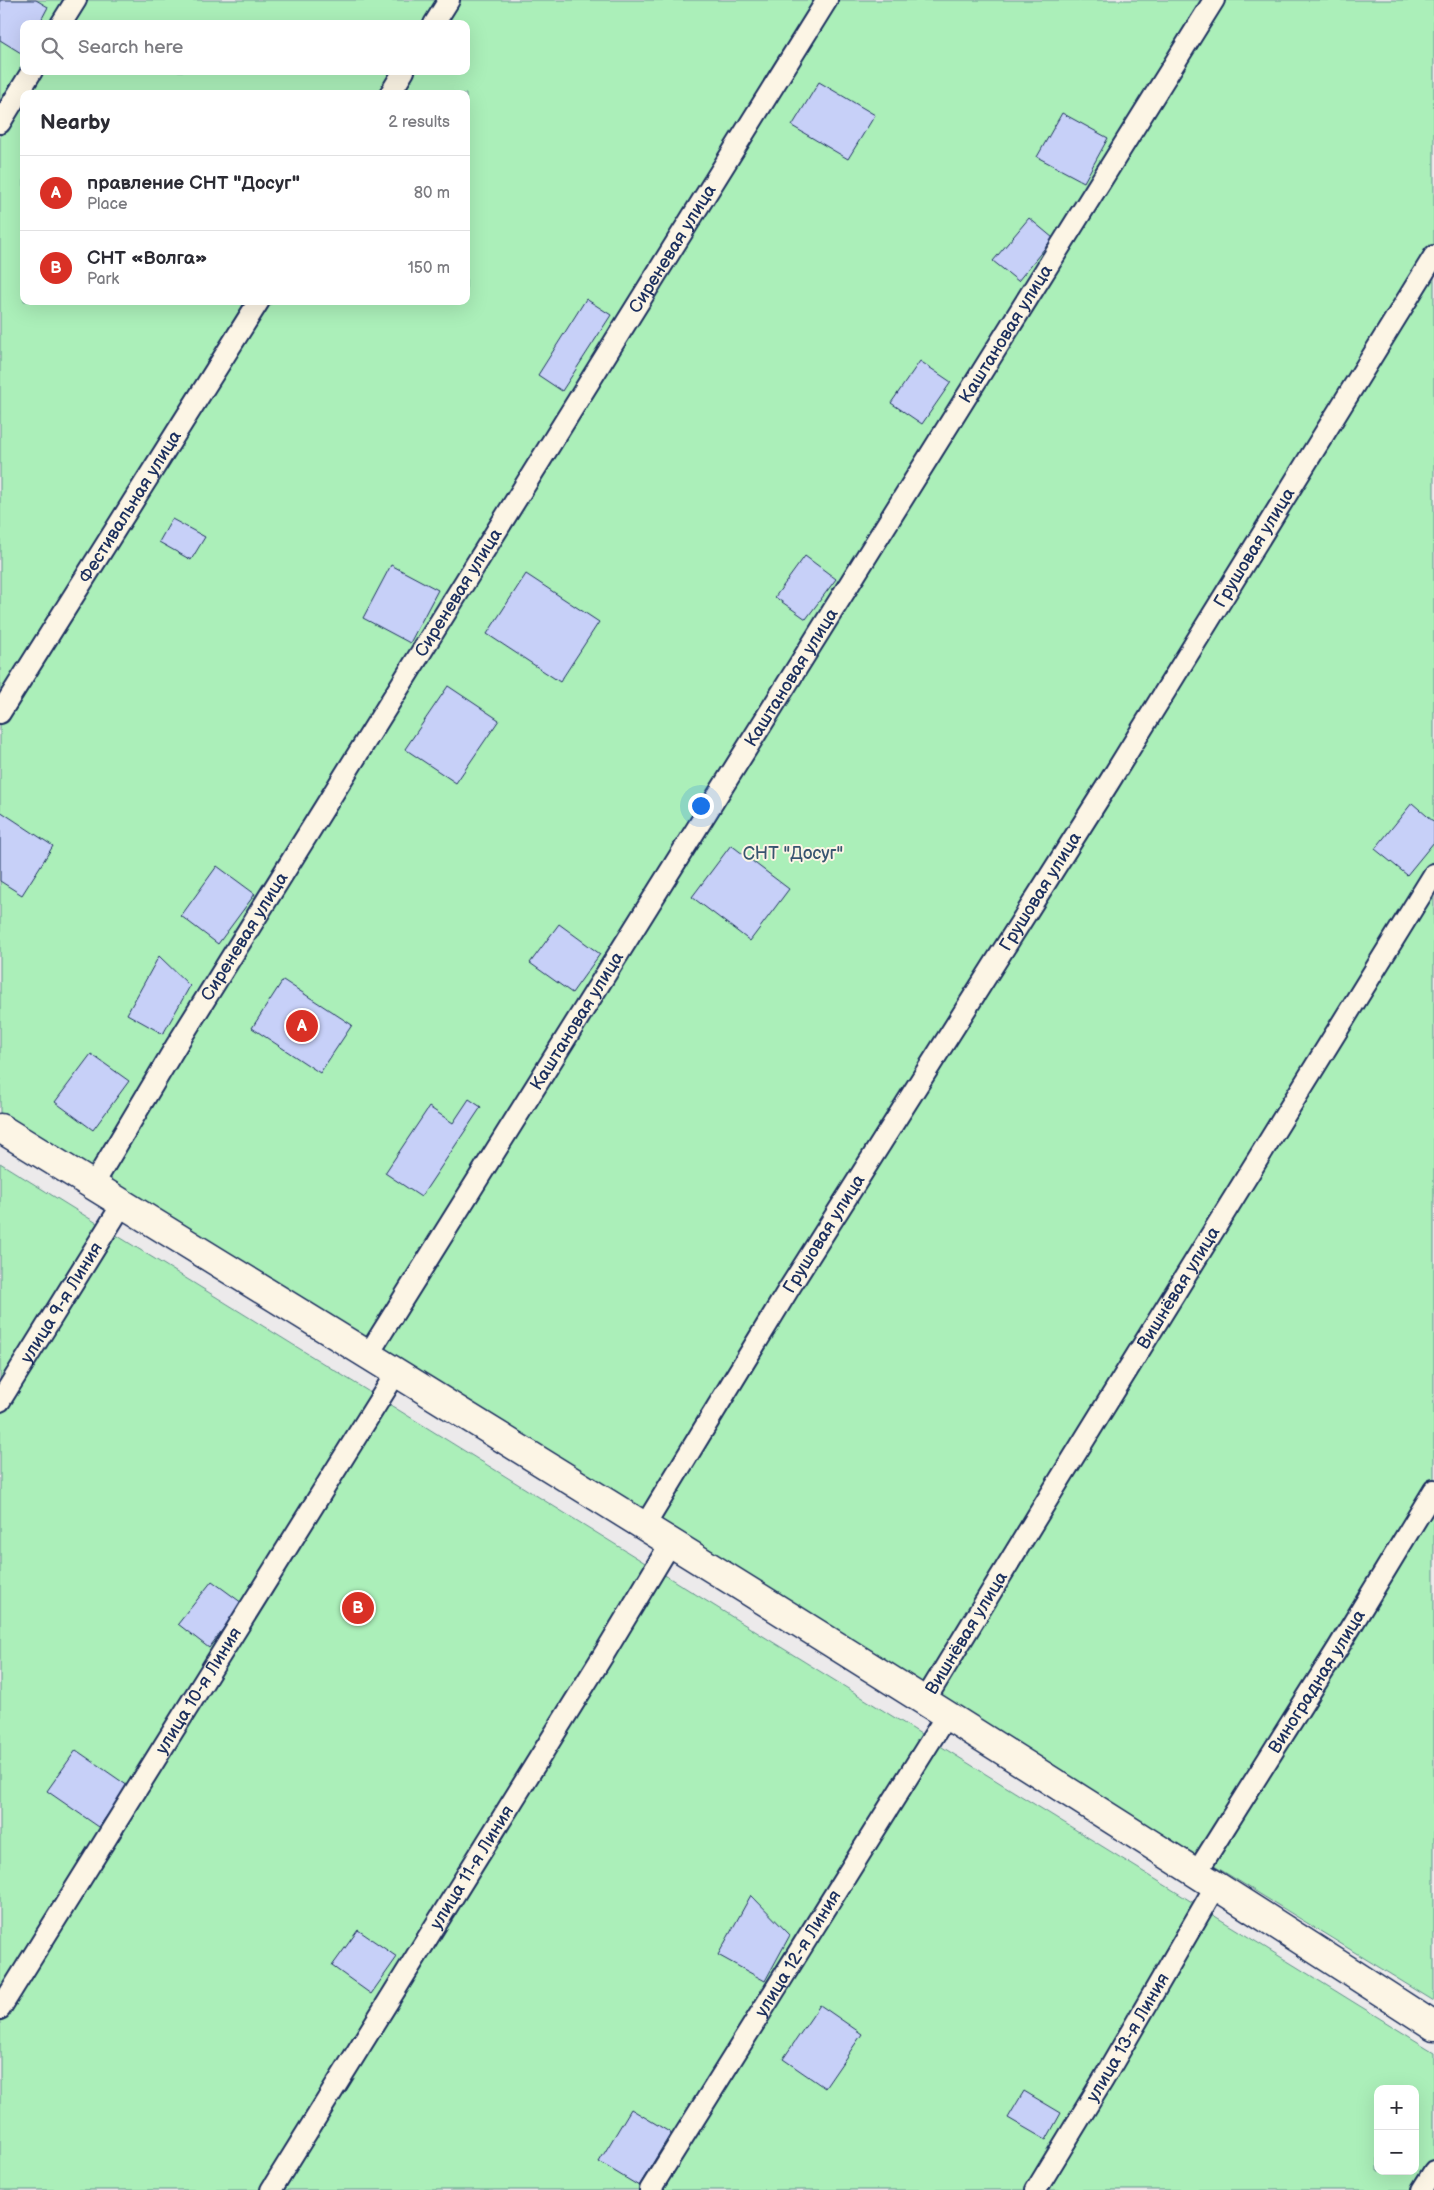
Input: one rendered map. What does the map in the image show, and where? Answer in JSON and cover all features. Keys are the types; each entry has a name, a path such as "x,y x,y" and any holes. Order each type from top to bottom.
{"street":[{"path":"0,1128 396,1372 1207,1879 1434,2026"}],"lane":[{"path":"64,20 76,0"},
{"path":"436,20 449,0"},
{"name":"Сиреневая улица","path":"92,1185 826,0"},
{"name":"Каштановая улица","path":"368,1355 704,814 1214,0"},
{"path":"20,90 30,75"},
{"path":"392,90 402,75"},
{"path":"0,123 20,90"},
{"name":"Грушовая улица","path":"644,1527 790,1287 1108,784 1434,256"},
{"name":"Фестивальная улица","path":"0,713 256,305"},
{"name":"Вишнёвая улица","path":"935,1709 1052,1492 1434,874"},
{"name":"улица 9-я Линия","path":"0,1401 123,1203"},
{"name":"улица 10-я Линия","path":"0,2009 396,1372"},
{"name":"Виноградная улица","path":"1207,1879 1338,1648 1434,1490"},
{"name":"улица 11-я Линия","path":"270,2190 604,1654 670,1544"},
{"name":"улица 12-я Линия","path":"650,2190 935,1709"},
{"name":"улица 13-я Линия","path":"1036,2190 1103,2080 1207,1879"},
{"path":"1422,2190 1434,2171"}],"green space":[{"name":"СНТ \"Досуг\"","path":"0,0 1434,0 1434,2001 0,1120"},
{"path":"0,1163 1434,2052 1434,2190 0,2190"}],"building":[{"path":"0,0 36,0 48,7 41,20 20,20 20,52 0,40"},
{"path":"819,82 875,115 848,159 792,126"},
{"path":"1062,113 1108,138 1084,182 1037,157"},
{"path":"1029,218 1053,238 1018,281 993,261"},
{"path":"586,299 611,315 562,391 538,375"},
{"path":"920,361 951,382 922,424 891,403"},
{"path":"172,519 205,537 191,560 159,542"},
{"path":"805,556 836,579 806,619 775,597"},
{"path":"391,565 438,590 410,643 363,618"},
{"path":"526,574 599,622 560,682 487,634"},
{"path":"448,686 499,720 456,783 405,749"},
{"path":"1412,803 1434,822 1434,842 1407,875 1375,849"},
{"path":"0,811 53,846 22,895 0,881"},
{"path":"731,845 789,889 750,941 692,897"},
{"path":"217,866 255,894 218,944 181,916"},
{"path":"559,924 600,954 572,993 530,963"},
{"path":"159,956 190,986 163,1034 127,1014"},
{"path":"283,980 352,1025 320,1073 252,1028"},
{"path":"91,1054 129,1081 93,1130 55,1102"},
{"path":"469,1099 481,1107 421,1197 385,1173 429,1107 453,1123"},
{"path":"212,1581 242,1603 209,1648 178,1624"},
{"path":"76,1750 128,1786 99,1827 47,1791"},
{"path":"751,1895 790,1935 765,1981 718,1955"},
{"path":"358,1930 397,1957 371,1994 332,1966"},
{"path":"820,2005 862,2034 825,2088 783,2059"},
{"path":"1024,2091 1061,2113 1046,2140 1008,2118"},
{"path":"631,2109 671,2133 639,2186 599,2162"}],"place":[{"name":"правление СНТ \"Досуг\"","path":"302,1026"},
{"name":"СНТ «Волга»","path":"358,1608"}]}
